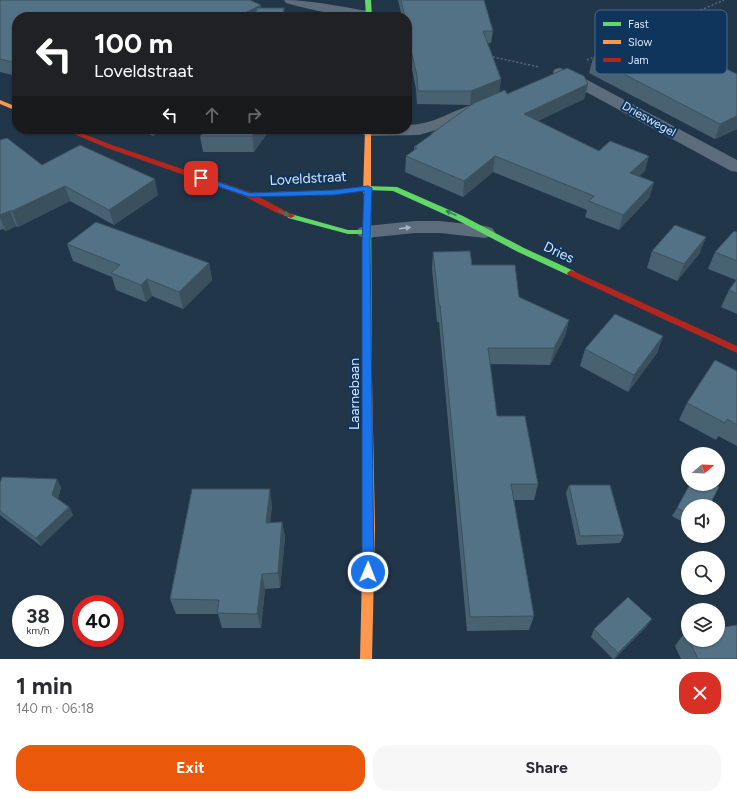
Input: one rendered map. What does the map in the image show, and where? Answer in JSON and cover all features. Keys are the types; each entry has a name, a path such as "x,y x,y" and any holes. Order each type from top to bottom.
{"street":[{"path":"294,1 325,0"},
{"path":"368,0 369,12"},
{"path":"294,1 319,8 344,12"},
{"name":"Drieswegel","path":"554,75 737,167"},
{"path":"412,130 419,130 444,123 493,101"},
{"path":"0,102 12,107"},
{"name":"Loveldstraat","path":"77,134 102,145 249,195 284,214 348,232 366,232"},
{"name":"Laarnebaan","path":"366,659 369,528 366,232 368,134"},
{"name":"Loveldstraat","path":"249,195 334,192 368,188"},
{"name":"Dries","path":"368,188 390,189 415,197 460,218 485,232 737,350"},
{"path":"366,232 415,227 440,227 485,232"}],"path":[{"path":"701,10 724,0"},
{"path":"484,55 554,75 595,57"}],"building":[{"path":"0,0 250,0 261,5 247,12 12,12 12,62 0,59"},
{"path":"401,0 484,0 493,31 483,31 501,79 471,91 418,91 417,76 412,54 412,12 404,12"},
{"path":"257,8 284,8 284,12 256,12"},
{"path":"567,68 584,76 588,84 524,114 599,151 610,141 649,156 630,173 654,182 623,215 589,201 594,196 495,156 464,181 406,156 417,148 414,147 474,103 505,90 507,94"},
{"path":"727,69 737,74 737,116 720,124 624,74 727,74"},
{"path":"202,134 253,134 252,136 200,136"},
{"path":"7,138 42,165 80,145 155,179 109,210 65,186 12,211 0,215 0,140"},
{"path":"96,222 209,263 179,292 147,279 141,285 111,273 120,265 67,244"},
{"path":"675,225 706,237 684,264 652,251"},
{"path":"734,231 737,232 737,261 715,252"},
{"path":"470,251 472,265 515,265 519,297 569,320 554,348 488,348 497,416 525,416 538,484 511,484 534,616 470,617 440,305 433,252"},
{"path":"737,279 737,294 729,290"},
{"path":"615,314 663,336 634,375 585,349"},
{"path":"715,360 737,371 737,425 727,419 725,423 687,403"},
{"path":"2,477 57,479 52,495 69,507 36,538 0,511 0,483"},
{"path":"569,485 610,485 624,535 580,536"},
{"path":"192,489 270,489 266,523 282,522 278,573 262,574 257,614 217,613 219,600 170,599"},
{"path":"686,491 717,491 713,499 682,499"},
{"path":"681,501 681,510 677,508"},
{"path":"628,597 652,619 618,653 594,629"},
{"path":"737,625 737,659 698,659 692,647 725,647 725,627"}],"traffic: fast":[{"path":"368,0 369,12"},
{"path":"249,195 334,192 368,188 394,189 460,218 521,250 571,273"},
{"path":"367,193 367,379"},
{"path":"291,216 348,232 366,232"}],"traffic: slow":[{"path":"0,102 12,107"},
{"path":"367,193 368,134"},
{"path":"366,659 369,528 367,379"}],"traffic: jam":[{"path":"77,134 110,147 247,194 280,212 291,216"},
{"path":"571,273 737,350"}],"route":[{"path":"201,178 249,195 334,192 368,188 366,242 369,528 368,572"}]}
